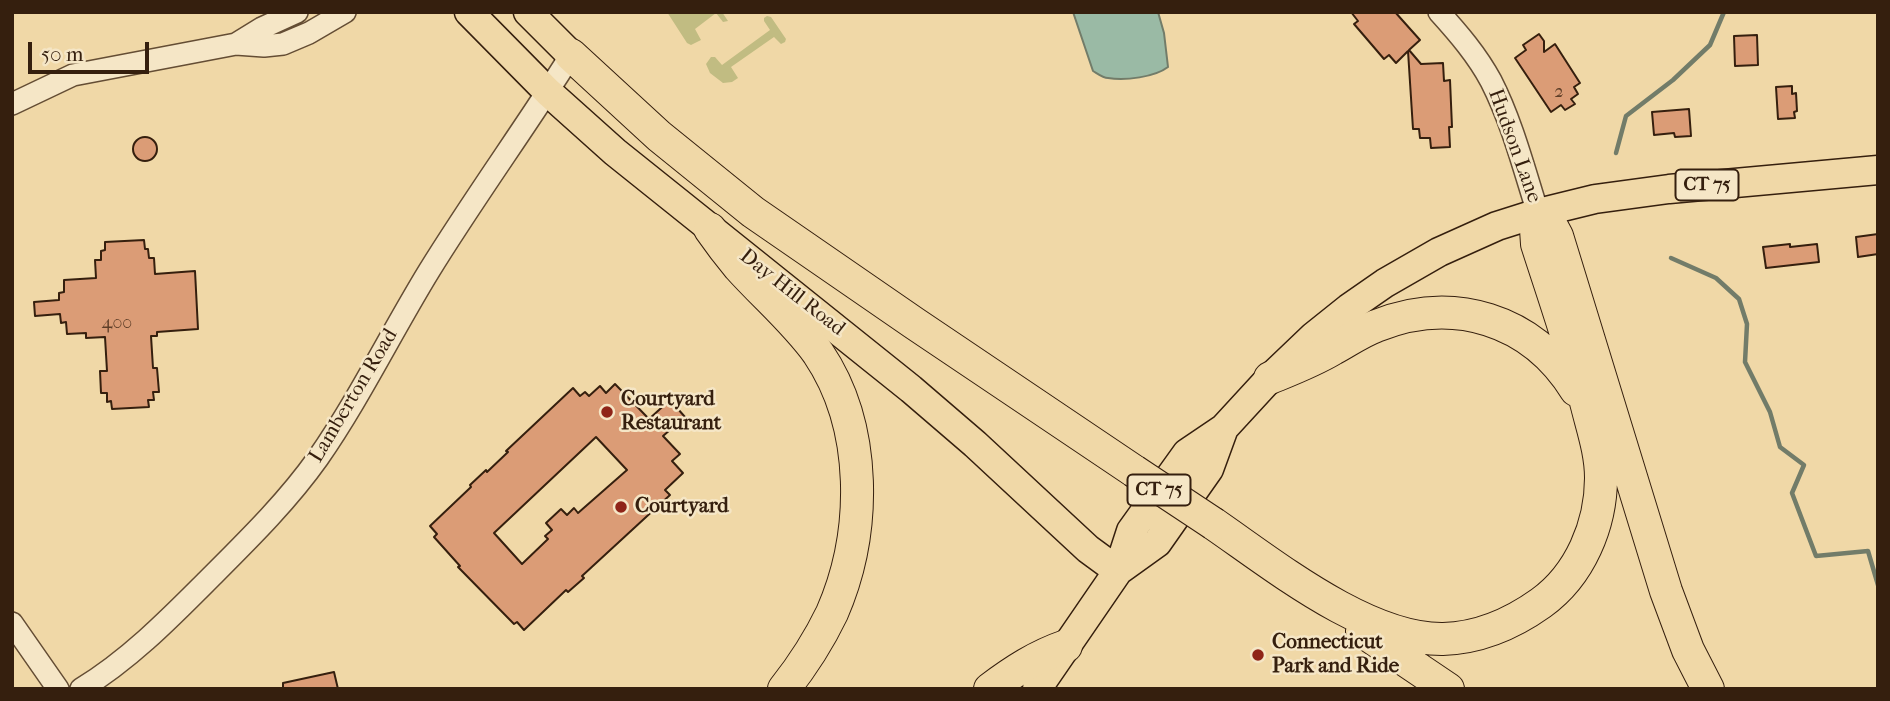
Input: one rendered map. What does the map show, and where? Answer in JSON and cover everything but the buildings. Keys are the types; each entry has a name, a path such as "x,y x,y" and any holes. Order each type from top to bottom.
{"highway":[{"path":"571,55 659,136 753,212 1318,595 1349,622 1448,689"},
{"path":"1318,595 1372,623 1394,631 1432,638 1454,638 1479,633 1524,615 1563,583 1582,555 1598,505 1601,479 1598,450 1580,378 1538,244 1538,213"},
{"path":"1538,213 1550,223 1557,236 1666,591 1688,650 1708,689"},
{"path":"710,229 738,266 818,354 842,400 853,443 856,512 845,573 836,602 822,632 784,689"},
{"path":"1270,377 1315,359 1364,330 1386,322 1429,312 1474,315 1505,326 1546,353 1581,398 1591,423"},
{"path":"990,689 1026,663 1066,646"}],"main road":[{"name":"Day Hill Road","path":"469,12 548,92 615,152 911,389 1082,543 1118,570"},
{"path":"528,12 571,55"},
{"name":"CT 75","path":"1037,689 1118,570 1157,543 1209,469 1224,428 1270,377 1323,329 1385,283 1459,242 1497,226 1595,199 1878,170"}],"street":[{"path":"236,44 297,12"},
{"path":"12,104 73,75 236,44 284,44 345,12"},
{"name":"Hudson Lane","path":"1439,12 1468,45 1491,81 1513,134 1538,213"},
{"name":"Lamberton Road","path":"80,689 124,659 178,610 251,538 304,476 345,416 449,240 571,55"},
{"path":"12,622 58,689"}],"shaded area":[{"path":"667,12 722,12 728,21 723,22 716,13 695,29 701,40 691,45"},
{"path":"1073,12 1158,12 1164,33 1168,67 1148,76 1115,79 1100,76 1093,71"},
{"path":"767,16 771,17 786,39 785,42 781,44 774,37 731,67 738,78 732,82 723,83 710,73 706,64 711,57 715,57 722,65 770,30 764,21"}],"waterway":[{"path":"1616,153 1626,116 1673,80 1710,45 1724,12"},
{"path":"1671,258 1716,278 1739,299 1747,324 1745,362 1770,412 1780,447 1804,465 1792,493 1816,556 1868,551 1878,585"}],"place":[{"name":"Courtyard Restaurant","path":"607,412"},
{"name":"Courtyard","path":"621,507"},
{"name":"Connecticut Park and Ride","path":"1258,655"}]}
